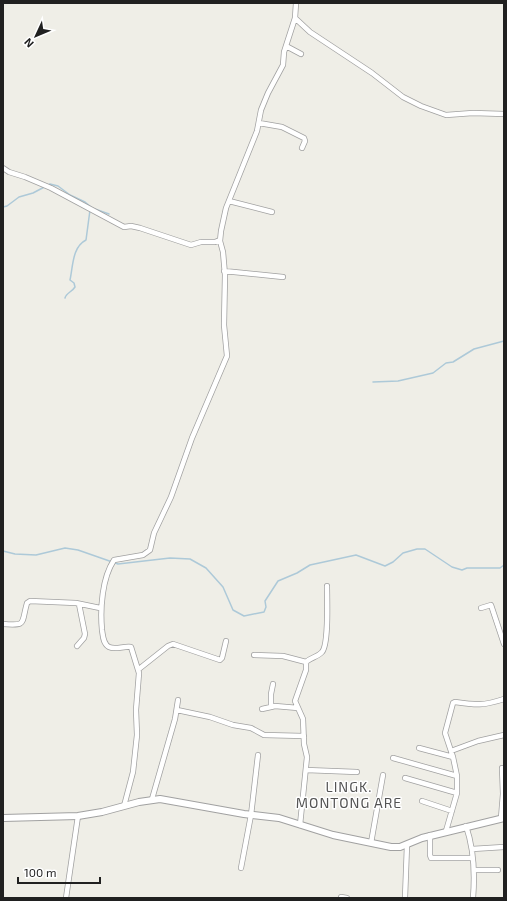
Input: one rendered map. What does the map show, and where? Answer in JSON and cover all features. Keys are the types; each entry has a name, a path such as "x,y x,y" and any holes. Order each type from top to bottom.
{"street":[{"path":"124,806 130,787 134,764 137,735 136,710 139,670 131,647 112,647 106,644 104,640 100,608 104,586 110,567 115,559 143,555 150,550 154,533 171,497 192,438 221,371 227,353 224,325 223,252 220,240 226,208 257,131 264,104 283,65 286,46 295,18 296,3"},
{"path":"295,18 310,32 372,73 403,97 421,106 446,115 473,113 504,114"},
{"path":"286,46 301,54"},
{"path":"259,123 282,127 304,138 305,141 302,148"},
{"path":"3,168 9,172 52,188 120,225 140,228 171,240 191,245 201,242 211,243 220,240"},
{"path":"229,201 272,212"},
{"path":"224,271 283,277"},
{"path":"254,655 283,656 306,662 320,655 326,646 327,586"},
{"path":"3,624 21,624 27,603 29,601 79,604 100,608"},
{"path":"77,646 84,638 79,604"},
{"path":"481,608 491,605 504,644"},
{"path":"139,670 168,646 173,644 220,660 222,658 226,641"},
{"path":"300,825 307,757 304,744 302,719 295,701 306,670 306,662"},
{"path":"271,707 273,684"},
{"path":"446,831 457,793 457,776 452,751 445,733 454,702 486,705 504,699"},
{"path":"152,799 177,710 178,700"},
{"path":"262,709 275,706 298,708"},
{"path":"177,710 210,717 233,725 251,728 266,735 304,736"},
{"path":"452,751 478,741 504,735"},
{"path":"419,748 453,757"},
{"path":"241,868 252,815 258,755"},
{"path":"393,758 457,776"},
{"path":"3,818 78,816 152,799 174,801 219,810 279,818 333,835 391,847 400,847 430,835 503,818 502,768"},
{"path":"306,770 357,772"},
{"path":"371,843 383,774"},
{"path":"405,778 457,793"},
{"path":"422,801 452,811"},
{"path":"66,898 78,816"},
{"path":"466,826 472,849 474,870 473,898"},
{"path":"430,835 430,855 432,858 472,858"},
{"path":"405,898 407,845"},
{"path":"472,849 504,848"},
{"path":"474,870 498,870"},
{"path":"341,897 347,898"}],"waterway":[{"path":"3,207 7,206 19,197 33,193 50,184 58,186 70,195 85,202 92,208 109,214"},
{"path":"65,298 75,287 74,283 70,280 73,263 78,247 86,240 90,210"},
{"path":"373,382 398,381 433,373 446,363 453,362 474,349 504,341"},
{"path":"3,551 15,554 36,555 65,548 78,550 118,564 170,558 190,559 206,568 223,587 233,610 244,616 264,612 266,607 265,601 278,581 297,573 310,565 356,555 385,566 393,562 403,553 417,549 425,549 452,567 462,570 467,568 500,568 504,565"}],"district":[{"name":"LINGK. MONTONG ARE","path":"349,796"}]}
